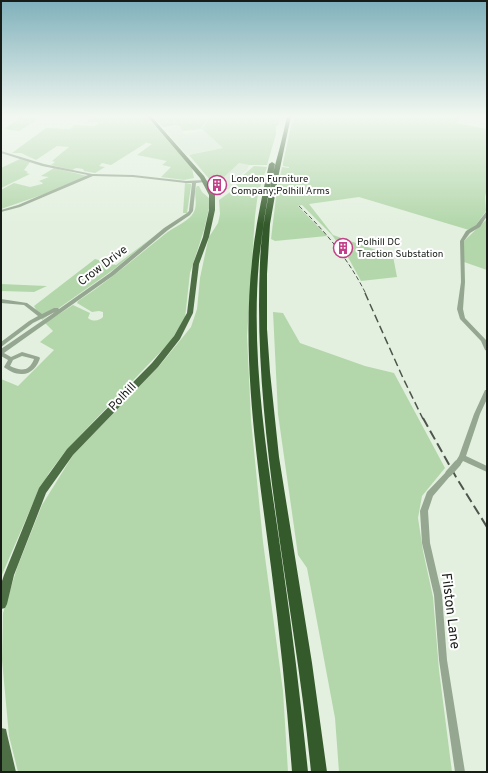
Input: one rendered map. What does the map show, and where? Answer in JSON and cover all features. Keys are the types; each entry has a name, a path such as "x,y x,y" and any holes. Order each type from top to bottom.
{"highway":[{"path":"276,152 266,185 259,229 254,285 256,384 263,462 288,653 300,772"},
{"path":"281,152 272,189 266,234 263,285 264,342 268,406 277,480 305,664 319,772"}],"main road":[{"name":"Polhill","path":"1,604 9,575 42,491 70,452 155,365 177,336 190,313 196,264 206,237 212,210 212,195 205,181 180,152"},
{"path":"1,734 9,772"}],"street":[{"path":"1,152 43,165 92,176 133,176 194,182 205,181"},
{"path":"1,211 19,206 92,176"},
{"name":"Crow Drive","path":"2,349 112,274 166,229 189,214 191,211 194,182"},
{"path":"487,213 478,226 468,232 462,240 462,282 460,309 462,318 483,340 487,349"},
{"path":"1,301 25,304 41,316"},
{"path":"11,359 2,349 41,316 57,309 60,310"},
{"path":"22,354 37,358 36,363 26,372 21,373 7,367 11,359 22,354"},
{"name":"Filston Lane","path":"460,772 443,660 438,595 426,543 424,511 430,494 460,460 487,392"},
{"path":"460,460 487,469"}],"shaded area":[{"path":"184,152 202,152 187,155"},
{"path":"239,163 249,165 247,170 236,178 229,189 215,190 210,180 223,178"}],"green space":[{"path":"48,152 36,160 21,153 12,153"},
{"path":"63,152 132,152 111,165 102,163 99,166 105,167 95,173 84,171 83,169 76,168 72,170 51,165 55,162 52,161"},
{"path":"141,152 178,152 192,168 194,178 184,180 161,177 171,167 162,165 167,161 137,155"},
{"path":"203,152 271,152 267,165 249,165 239,163 223,178 210,180 189,155"},
{"path":"285,152 487,152 487,188 485,197 486,211 476,225 469,230 359,197 309,204 333,235 393,256 397,277 361,281 349,259 332,235 302,205 298,206 327,236 275,241 271,239 277,189 282,167 289,168 283,166"},
{"path":"20,159 30,162 24,170 28,172 26,173 30,174 1,188 1,168"},
{"path":"254,166 267,167 258,193 255,216 247,336 251,420 263,542 283,691 288,772 18,772 9,736 2,660 3,613 17,568 42,505 73,455 160,365 191,327 197,309 200,278 209,237 218,223 220,214 219,200 233,190 241,177"},
{"path":"54,168 87,176 53,191 1,209 1,190 14,183 30,187 42,184 43,183 39,181 49,177 41,176"},
{"path":"185,183 191,184 191,186 187,213 183,213"},
{"path":"197,186 199,186 202,192 210,199 210,204 204,230 190,273 185,318 170,342 67,449 49,473 33,503 1,577 1,379 18,386 54,350 40,342 53,331 45,323 73,305 90,313 88,318 92,320 98,320 103,317 103,312 92,312 77,303 78,301 112,277 168,232 190,218 196,203 195,192"},
{"path":"487,219 487,270 464,262 464,241"},
{"path":"157,234 113,270 42,320 34,306 95,259 116,265"},
{"path":"1,284 47,286 34,292 1,291"},
{"path":"273,312 283,313 300,343 365,366 394,373 445,468 422,496 418,518 423,551 433,597 439,670 452,772 339,772 335,718 307,568 298,555 278,414"}],"railway":[{"path":"299,206 336,247 366,294"},
{"path":"365,293 423,419"},
{"path":"423,418 456,477 487,527"}],"place":[{"name":"London Furniture Company;Polhill Arms","path":"217,185"},
{"name":"Polhill DC Traction Substation","path":"343,248"}]}
